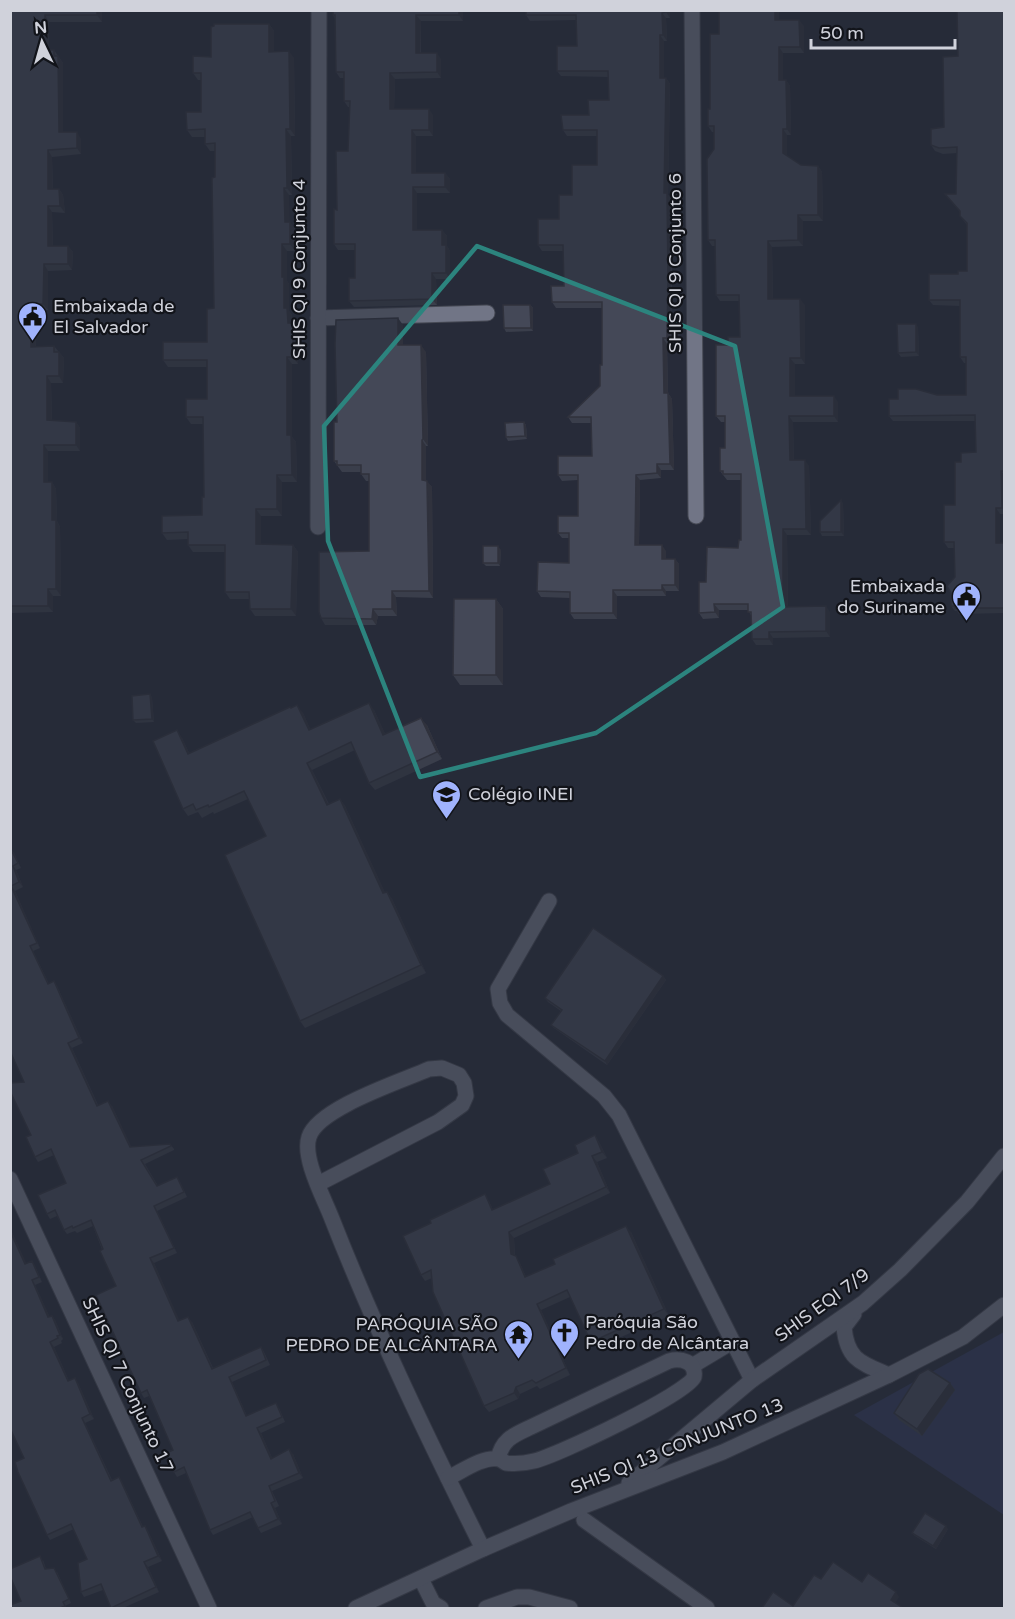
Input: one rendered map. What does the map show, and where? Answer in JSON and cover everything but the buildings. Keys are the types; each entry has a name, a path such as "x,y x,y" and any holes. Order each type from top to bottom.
{"street":[{"name":"SHIS QI 9 Conjunto 4","path":"318,527 319,10"},
{"name":"SHIS QI 9 Conjunto 6","path":"692,10 696,516"},
{"path":"318,318 487,313"},
{"path":"549,902 498,989 500,1003 507,1015 604,1096 619,1115 752,1380"},
{"path":"318,1184 438,1122 462,1105 466,1096 464,1083 459,1075 442,1068 429,1069 343,1106 320,1121 309,1136 307,1153 318,1184 371,1313 483,1549"},
{"name":"SHIS EQI 7/9","path":"619,1491 752,1380 864,1303 967,1202 1005,1156"},
{"name":"SHIS QI 7 Conjunto 17","path":"10,1179 209,1608"},
{"path":"864,1303 844,1327 846,1343 861,1364 889,1375"},
{"name":"SHIS QI 13 CONJUNTO 13","path":"356,1608 483,1549 619,1491 723,1452 889,1375 963,1337 1005,1305"},
{"path":"692,1366 732,1342"},
{"path":"448,1478 486,1460 498,1459 506,1463 534,1461 647,1410 693,1380 692,1366 686,1360 669,1361 541,1422 513,1436 500,1447 498,1459"},
{"name":"SHIS QI 13 CONJUNTO 13","path":"584,1520 707,1608"},
{"path":"421,1579 433,1603 441,1608"},
{"path":"486,1608 517,1597 529,1597 570,1608"}],"highlighted area":[{"path":"477,246 735,346 783,607 596,733 420,777 328,541 324,426"}],"shaded area":[{"path":"1004,1332 1004,1515 854,1415"}],"place":[{"name":"Embaixada de El Salvador","path":"32,342"},
{"name":"Embaixada do Suriname","path":"966,622"},
{"name":"Colégio INEI","path":"447,820"},
{"name":"Paróquia São Pedro de Alcântara","path":"564,1358"},
{"name":"PARÓQUIA SÃO PEDRO DE ALCÂNTARA","path":"519,1360"}]}
